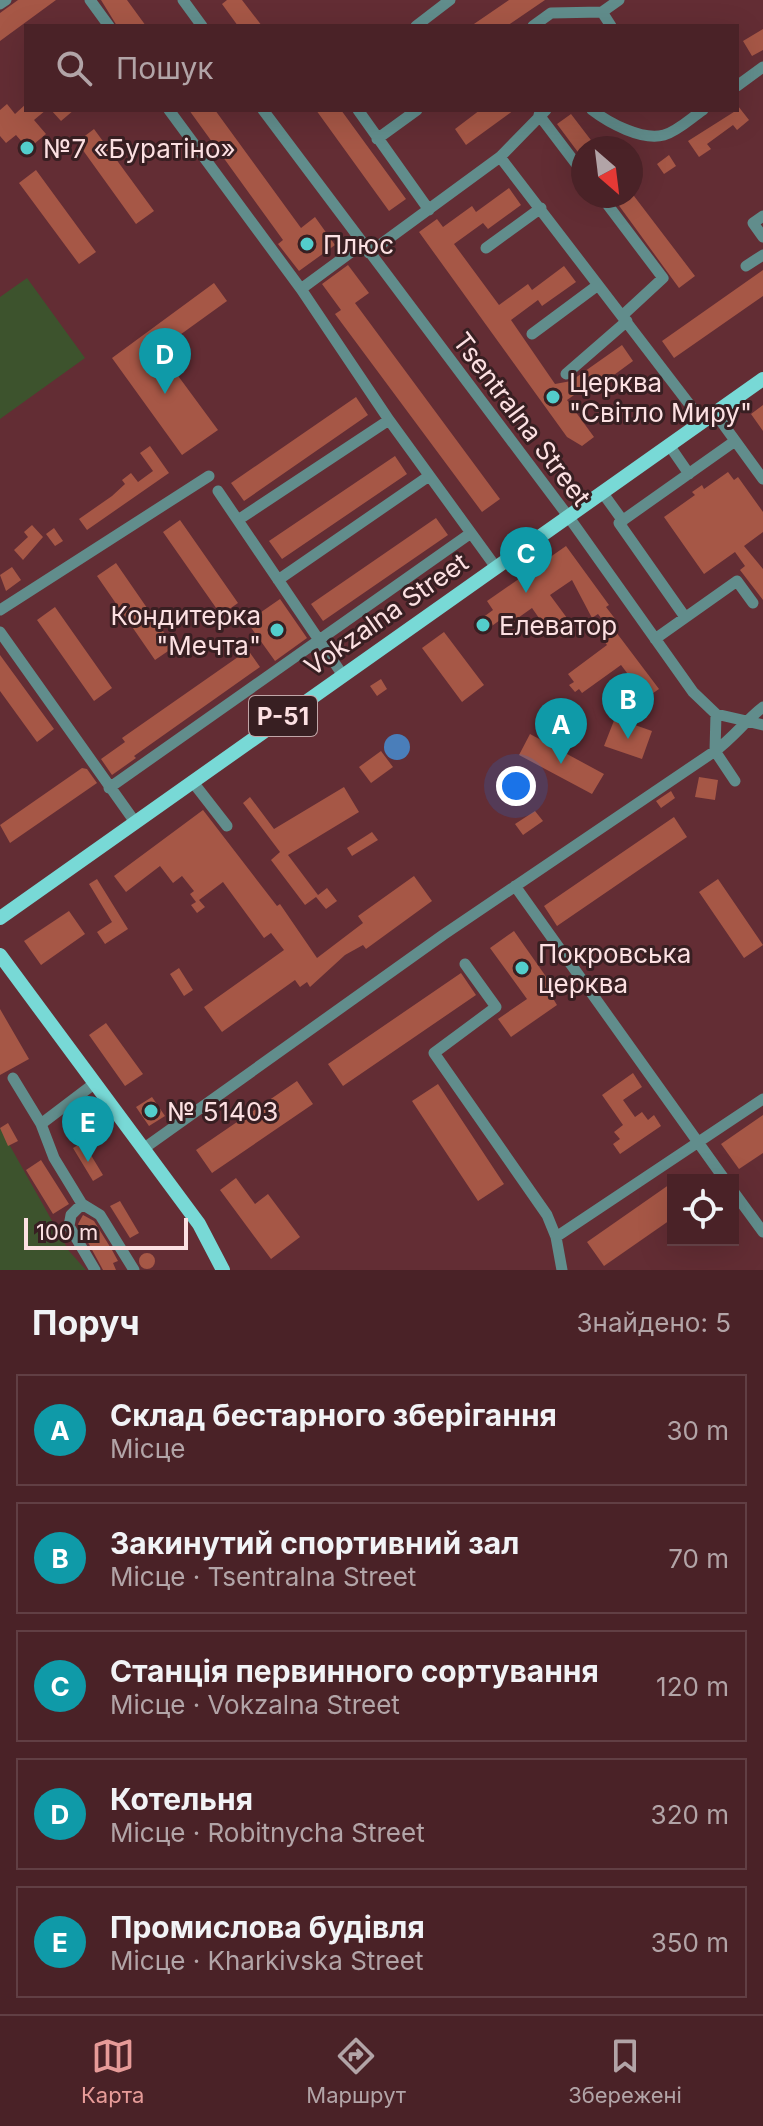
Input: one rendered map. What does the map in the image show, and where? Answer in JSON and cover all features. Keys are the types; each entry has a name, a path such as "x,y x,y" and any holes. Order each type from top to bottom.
{"main road":[{"name":"Vokzalna Street","path":"0,918 763,379"},
{"path":"0,955 199,1224 223,1270"}],"street":[{"path":"0,4 6,0"},
{"path":"90,0 108,24"},
{"path":"183,0 201,24"},
{"path":"419,24 450,0"},
{"path":"536,24 551,13 602,12 619,0"},
{"path":"602,12 610,24"},
{"path":"739,85 763,67"},
{"path":"170,112 301,289 389,420 495,566"},
{"name":"Tsentralna Street","path":"264,112 568,516 693,692 716,714 763,725"},
{"path":"359,112 429,210"},
{"path":"377,139 414,112"},
{"path":"301,289 429,210 500,157 543,112 571,155"},
{"path":"596,112 640,133 664,135 700,112"},
{"path":"500,157 598,285 709,417 735,441 763,479"},
{"path":"486,248 541,208"},
{"path":"566,374 663,278 610,208"},
{"path":"763,216 753,223 763,237"},
{"path":"746,266 763,255"},
{"path":"532,334 598,285"},
{"path":"238,520 389,420"},
{"path":"685,617 619,523 735,441"},
{"path":"669,445 689,474"},
{"path":"0,610 209,476"},
{"path":"278,580 429,476"},
{"path":"218,491 342,674"},
{"path":"602,492 623,521"},
{"path":"109,788 471,533"},
{"path":"655,639 737,581 753,603"},
{"path":"0,632 135,822"},
{"path":"143,1149 515,886 715,751 741,732 744,722 763,707"},
{"path":"716,714 715,751 735,781"},
{"path":"192,781 227,826"},
{"path":"515,886 721,1174"},
{"path":"465,964 496,1007 434,1053 547,1215 556,1237 562,1270"},
{"path":"13,1078 41,1124 54,1158 82,1204 100,1215 134,1270"},
{"path":"41,1124 95,1083"},
{"path":"556,1237 763,1099"},
{"path":"739,1199 763,1232"},
{"path":"82,1204 71,1215 69,1226 95,1270"}],"green space":[{"path":"27,278 85,358 0,419 0,297"},
{"path":"0,1128 69,1251 86,1270 0,1270"}],"water":[{"path":"397,734 406,738 410,747 406,756 397,760 388,756 384,747 388,738"}],"building":[{"path":"18,0 56,0 0,41 0,13"},
{"path":"101,0 127,0 145,24 116,24"},
{"path":"227,0 242,0 260,24 237,24 222,4"},
{"path":"509,0 545,0 510,24 474,24"},
{"path":"763,29 763,50 752,56 743,41"},
{"path":"7,104 15,114 24,106 24,112 44,112 34,120 46,134 28,149 16,135 6,143 0,136 0,110"},
{"path":"739,107 749,120 737,130 733,125 707,144 711,149 699,157 688,141 734,112 739,112"},
{"path":"53,112 72,112 61,121"},
{"path":"190,112 216,112 301,228 315,217 335,245 299,271 278,244 283,240"},
{"path":"317,112 342,112 406,199 389,211"},
{"path":"477,112 511,112 466,145 455,129"},
{"path":"571,114 588,136 571,136 571,143 557,124"},
{"path":"94,129 154,211 136,224 77,142"},
{"path":"669,155 676,166 664,174 657,164"},
{"path":"36,170 96,252 79,264 19,183"},
{"path":"509,188 521,205 488,229 483,223 454,244 499,305 528,284 532,290 564,266 576,282 542,306 538,300 511,320 555,384 571,381 622,345 633,361 599,386 595,380 567,400 594,437 582,446 567,437 419,232 437,219 443,227 472,206 476,212"},
{"path":"621,208 643,208 695,276 679,288"},
{"path":"348,265 369,293 355,303 500,499 482,512 335,314 341,310 322,284"},
{"path":"763,270 763,296 674,358 662,341"},
{"path":"214,283 227,301 159,350 218,430 182,455 112,358"},
{"path":"356,397 368,415 244,501 231,483"},
{"path":"763,405 763,431 751,414"},
{"path":"150,446 169,473 87,530 79,519 112,496 125,484 122,480 131,473 138,482 153,471 140,453"},
{"path":"395,456 407,474 282,559 269,541"},
{"path":"728,472 734,480 738,477 763,512 763,532 744,546 763,569 763,600 740,570 745,566 735,552 704,574 664,517 695,495 692,492 702,485 704,489"},
{"path":"436,518 448,535 323,621 311,604"},
{"path":"180,520 238,603 221,615 163,532"},
{"path":"32,525 43,537 23,560 14,550 28,537 24,532"},
{"path":"54,528 63,541 55,546 46,534"},
{"path":"566,546 609,605 606,607 616,620 607,626 598,614 592,618 572,580 550,595 567,618 548,631 532,608 505,627 500,620 481,634 474,624 493,610 487,601"},
{"path":"116,563 174,647 155,660 97,576"},
{"path":"12,567 21,580 6,591 0,575"},
{"name":"Кондитерка \"Мечта\"","path":"280,599 307,638 275,661 247,622"},
{"path":"55,607 112,688 94,701 37,620"},
{"path":"444,632 484,685 462,702 422,648"},
{"path":"616,632 659,689 646,698 621,665 582,693 579,689 575,692 569,685 574,682 568,674 607,645 604,641"},
{"path":"248,650 260,667 112,775 101,759 125,742 122,738"},
{"path":"0,655 54,729 37,742 0,691"},
{"path":"381,679 387,689 377,696 370,686"},
{"path":"615,718 652,731 642,759 604,746"},
{"path":"530,734 604,774 592,794 519,755"},
{"path":"381,751 393,767 371,783 359,767"},
{"path":"82,768 87,769 97,783 10,843 0,825"},
{"path":"699,777 718,780 715,800 695,797"},
{"path":"344,787 359,812 288,855 318,895 327,888 337,901 326,909 316,897 305,905 271,860 280,852 243,803 250,797 274,829"},
{"path":"671,791 675,798 661,808 656,801"},
{"path":"203,810 277,906 280,904 317,958 363,923 358,916 414,876 432,901 366,949 363,945 345,955 310,987 307,982 300,987 295,980 222,1032 204,1007 284,950 271,933 264,938 223,882 199,900 205,907 197,913 191,905 196,902 190,894 194,891 182,876 173,883 160,866 126,892 114,876"},
{"path":"535,811 543,821 523,835 515,824"},
{"path":"674,817 687,837 557,926 544,906"},
{"path":"372,832 378,840 352,856 347,848"},
{"path":"97,879 128,929 105,944 97,932 112,922 89,884"},
{"path":"718,879 763,945 744,958 699,892"},
{"path":"69,911 85,934 41,965 24,941"},
{"name":"Покровська церква","path":"514,931 554,988 549,992 557,1005 511,1037 498,1019 527,999 490,948"},
{"path":"179,968 193,990 184,996 170,974"},
{"path":"461,973 476,995 343,1086 328,1064"},
{"path":"0,1009 29,1059 0,1075"},
{"path":"106,1023 143,1074 125,1086 89,1035"},
{"path":"633,1073 642,1087 623,1100 635,1117 642,1112 648,1120 654,1115 661,1126 620,1154 613,1144 620,1139 614,1132 623,1125 602,1095"},
{"path":"297,1081 313,1104 212,1173 196,1150"},
{"path":"438,1084 504,1184 478,1201 412,1101"},
{"name":"№ 51403","path":"152,1097 165,1116 149,1126 136,1107"},
{"path":"763,1115 763,1153 739,1169 721,1144"},
{"path":"8,1123 18,1141 8,1146 0,1128"},
{"path":"83,1142 103,1175 93,1181 73,1148"},
{"path":"41,1160 69,1204 53,1214 26,1170"},
{"path":"236,1178 255,1204 268,1194 300,1237 271,1259 220,1190"},
{"path":"667,1186 667,1222 604,1266 587,1242"},
{"path":"120,1201 139,1233 130,1238 110,1206"},
{"path":"83,1215 94,1221 112,1250 118,1261 113,1263 116,1270 103,1270 78,1224"},
{"path":"147,1253 155,1261 147,1269 139,1261"}],"place":[{"name":"№7 «Буратіно»","path":"27,148"},
{"name":"Плюс","path":"307,244"},
{"name":"Котельня","path":"165,394"},
{"name":"Церква \"Світло Миру\"","path":"553,397"},
{"name":"Станція первинного сортування","path":"526,593"},
{"name":"Елеватор","path":"483,625"},
{"name":"Кондитерка \"Мечта\"","path":"277,630"},
{"name":"Закинутий спортивний зал","path":"628,739"},
{"name":"Склад бестарного зберігання","path":"561,764"},
{"name":"Покровська церква","path":"522,968"},
{"name":"№ 51403","path":"151,1111"},
{"name":"Промислова будівля","path":"88,1162"}]}
